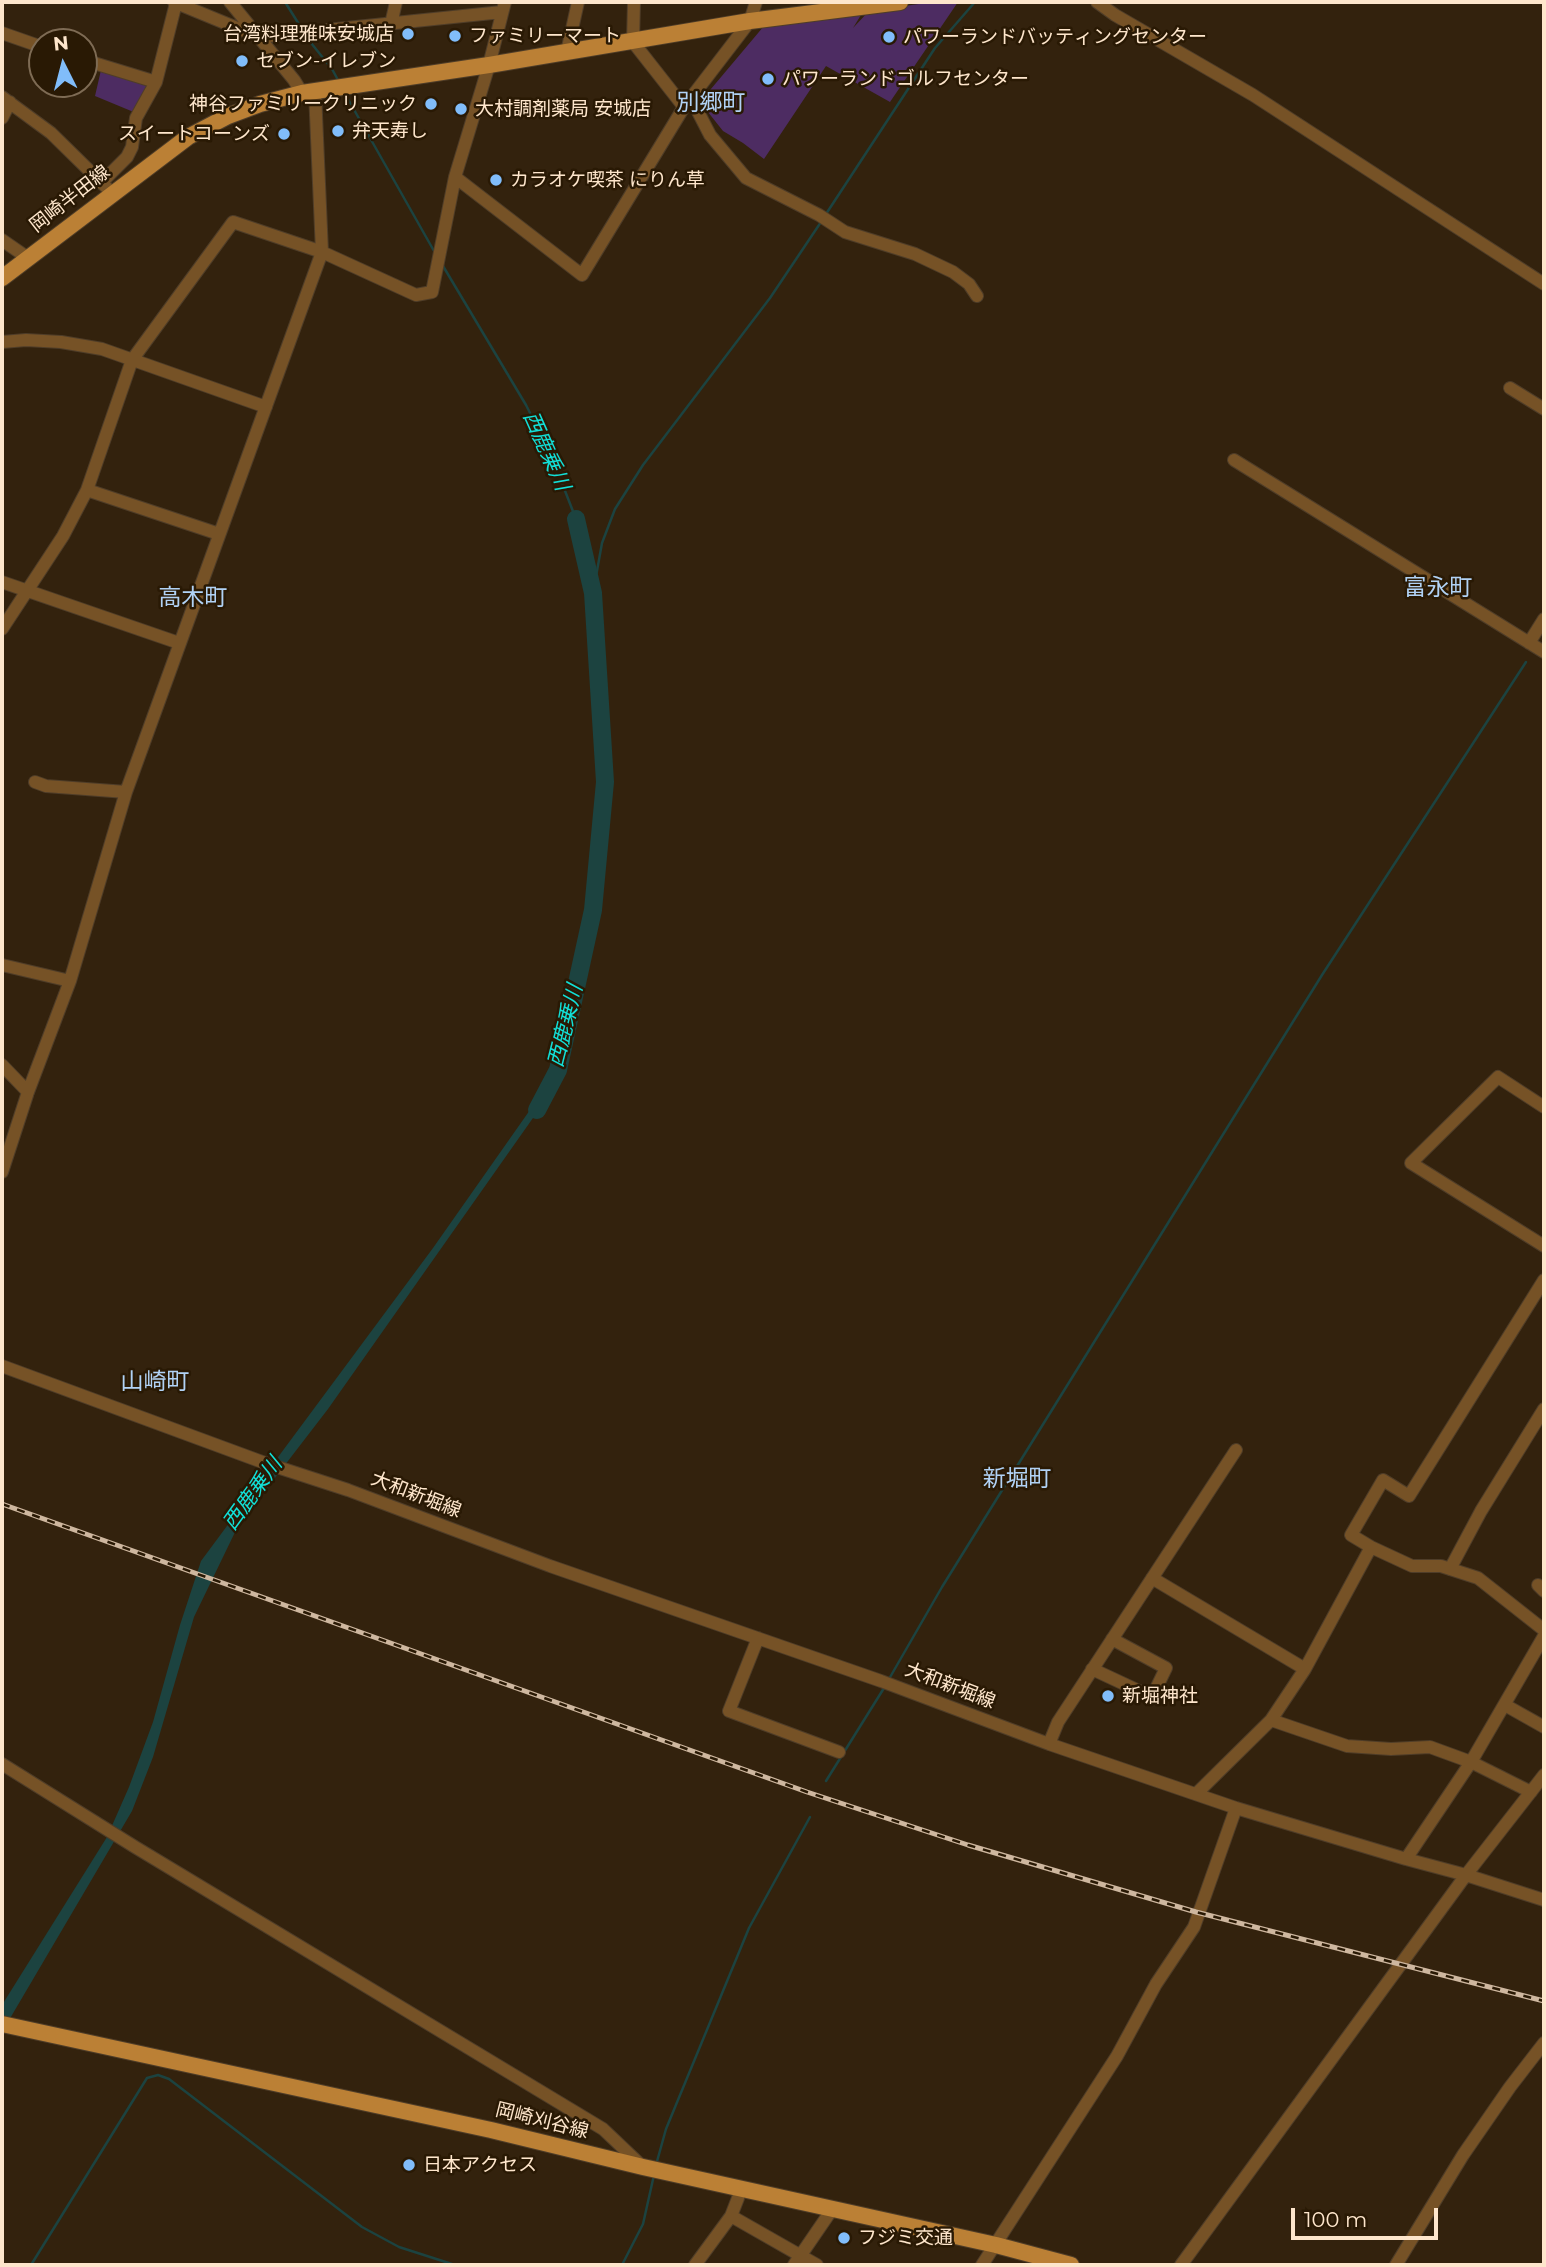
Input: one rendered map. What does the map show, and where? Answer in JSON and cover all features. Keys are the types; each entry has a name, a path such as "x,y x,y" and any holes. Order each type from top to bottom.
{"main road":[{"name":"岡崎半田線","path":"2,278 106,188 188,137 228,116 260,104 309,93 750,21 900,2"},
{"name":"岡崎刈谷線","path":"2,2024 491,2130 643,2167 996,2245 1071,2265"}],"street":[{"path":"2,118 6,100 51,133 106,188 132,148 136,118 156,82 175,2 259,37 391,24 503,7 489,65 455,177 432,292 416,295 322,252 233,222 132,360 87,490 63,536 2,629"},
{"path":"3,1164 70,981 126,792 322,252 309,93 294,80 230,2"},
{"path":"391,24 396,2"},
{"path":"567,52 578,2"},
{"path":"634,2 633,42 684,107"},
{"path":"455,177 582,275 684,107 750,21 756,2"},
{"path":"1097,2 1253,95 1544,284"},
{"path":"2,33 28,42"},
{"path":"98,64 156,82"},
{"path":"684,107 693,102 710,135 746,178 819,215 845,232 915,254 953,272 969,284 977,296"},
{"path":"2,240 28,258"},
{"path":"2,342 61,342 102,349 266,407"},
{"path":"1510,388 1544,409"},
{"path":"1234,460 1544,652"},
{"path":"87,490 219,534"},
{"path":"2,582 179,643"},
{"path":"1529,643 1544,619"},
{"path":"35,782 46,786 126,792"},
{"path":"2,965 70,981"},
{"path":"2,1065 28,1093"},
{"path":"1544,1107 1497,1077 1411,1163 1544,1246"},
{"path":"1544,1280 1409,1496 1383,1480 1352,1535 1412,1566 1441,1566 1478,1578 1544,1630"},
{"path":"2,1381 4,1367"},
{"name":"大和新堀線","path":"4,1367 265,1463 348,1490 550,1566 881,1681 1049,1744 1236,1808 1544,1900"},
{"path":"1450,1569 1481,1511 1544,1409"},
{"path":"1049,1744 1058,1722 1236,1450"},
{"path":"1196,1794 1271,1720 1305,1669 1371,1547"},
{"path":"1152,1578 1305,1669"},
{"path":"1406,1859 1471,1762 1544,1636"},
{"path":"758,1638 729,1711 839,1752"},
{"path":"1092,1669 1152,1697 1166,1668 1112,1639"},
{"path":"1505,1705 1544,1727"},
{"path":"1271,1720 1347,1746 1391,1749 1430,1747 1471,1762 1531,1792"},
{"path":"2,1764 603,2129 643,2167"},
{"path":"1181,2265 1466,1875 1544,1775"},
{"path":"982,2265 1117,2056 1156,1984 1194,1927 1236,1808"},
{"path":"1396,2265 1463,2155 1544,2043"},
{"path":"695,2265 731,2216 738,2198"},
{"path":"797,2260 833,2208"},
{"path":"731,2216 797,2260 817,2265"}],"shaded area":[{"name":"パワーランドゴルフセンター","path":"933,2 958,2 890,102 826,66 764,159 723,131 700,102 769,20 864,10 853,28 869,11"},
{"path":"101,70 149,84 136,113 98,97"}],"water":[{"path":"544,1090 552,1091 328,1409 238,1526 194,1617 153,1757 132,1811 2,2032 2,2005 107,1837 129,1787 153,1722 201,1561 433,1248"}],"waterway":[{"name":"西鹿乗川","path":"285,2 302,29"},
{"path":"826,214 935,48 975,2"},
{"name":"西鹿乗川","path":"307,38 338,80"},
{"name":"西鹿乗川","path":"344,92 434,251"},
{"path":"593,593 602,543 615,509 643,465 770,298 821,222"},
{"name":"西鹿乗川","path":"443,266 526,405 551,455 576,519"},
{"name":"西鹿乗川","path":"537,1110 558,1070 593,910 605,782 593,593 576,519"},
{"path":"889,1679 942,1587 1322,975 1526,662"},
{"path":"826,1781 884,1688"},
{"path":"656,2165 666,2129 749,1928 810,1817"},
{"path":"31,2265 147,2078 158,2075 169,2079 362,2227 399,2247 455,2265"},
{"path":"622,2265 643,2224 654,2175"}],"railway":[{"path":"2,1504 807,1792 968,1845 1196,1912 1544,2001"}],"place":[{"name":"台湾料理雅味安城店","path":"408,34"},
{"name":"ファミリーマート","path":"455,36"},
{"name":"パワーランドバッティングセンター","path":"889,37"},
{"name":"セブン-イレブン","path":"242,61"},
{"name":"パワーランドゴルフセンター","path":"768,79"},
{"name":"神谷ファミリークリニック","path":"431,104"},
{"name":"大村調剤薬局 安城店","path":"461,109"},
{"name":"弁天寿し","path":"338,131"},
{"name":"スイートコーンズ","path":"284,134"},
{"name":"カラオケ喫茶 にりん草","path":"496,180"},
{"name":"新堀神社","path":"1108,1696"},
{"name":"日本アクセス","path":"409,2165"},
{"name":"フジミ交通","path":"844,2238"}],"district":[{"name":"別郷町","path":"711,103"},
{"name":"富永町","path":"1438,588"},
{"name":"高木町","path":"193,598"},
{"name":"山崎町","path":"155,1382"},
{"name":"新堀町","path":"1017,1479"}]}
